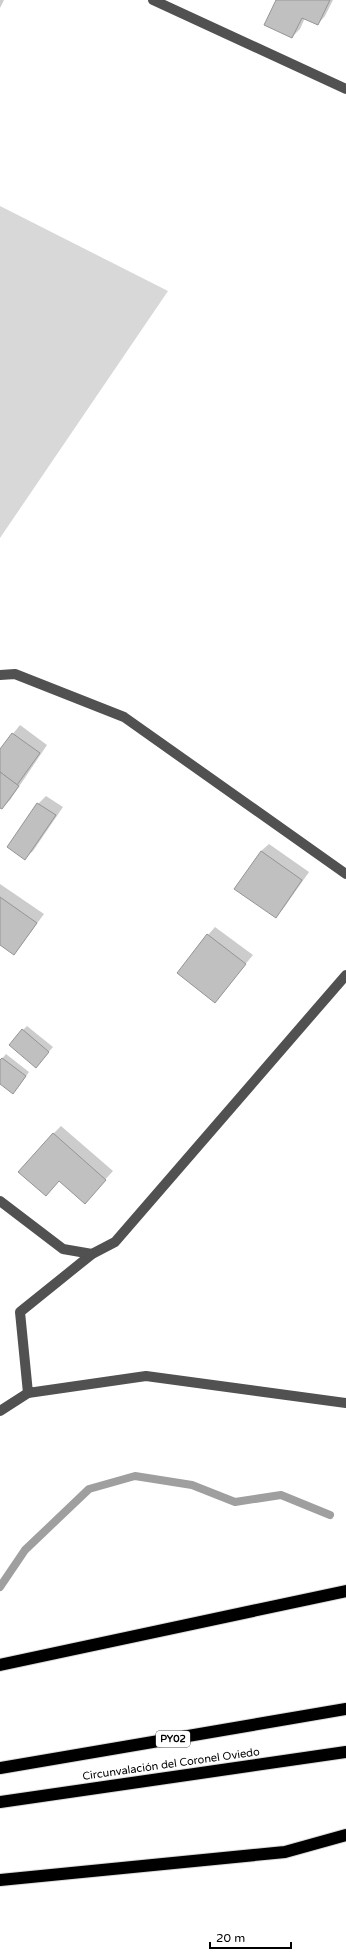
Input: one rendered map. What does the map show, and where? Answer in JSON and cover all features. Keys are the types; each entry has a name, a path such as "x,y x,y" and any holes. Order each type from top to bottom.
{"highway":[{"path":"0,1665 346,1590"},
{"name":"Circunvalación del Coronel Oviedo","path":"0,1768 346,1709"},
{"name":"Circunvalación del Coronel Oviedo","path":"0,1802 346,1752"},
{"path":"0,1880 285,1852 346,1835"}],"street":[{"path":"153,0 346,89"},
{"path":"0,675 15,674 124,717 346,874"},
{"path":"28,1393 20,1312 92,1254 115,1242 346,975"},
{"path":"0,1201 63,1250 92,1254"},
{"path":"0,1411 28,1393 146,1376 346,1403"}],"shaded area":[{"path":"0,206 168,291 0,538"}],"building":[{"path":"276,0 330,0 318,25 302,18 292,38 264,25"},
{"path":"12,733 40,753 17,785 0,772 0,749"},
{"path":"0,772 19,786 2,809 0,808"},
{"path":"37,803 56,815 25,860 7,847"},
{"path":"261,851 302,880 276,918 234,889"},
{"path":"0,897 37,923 14,955 0,945"},
{"path":"207,934 246,964 215,1003 177,973"},
{"path":"22,1029 49,1052 36,1068 9,1045"},
{"path":"2,1058 26,1076 13,1094 0,1084 0,1060"},
{"path":"53,1133 106,1180 85,1204 59,1181 46,1196 18,1172"}],"waterway":[{"path":"0,1587 25,1550 89,1489 135,1476 192,1485 235,1502 281,1495 330,1515"}]}
